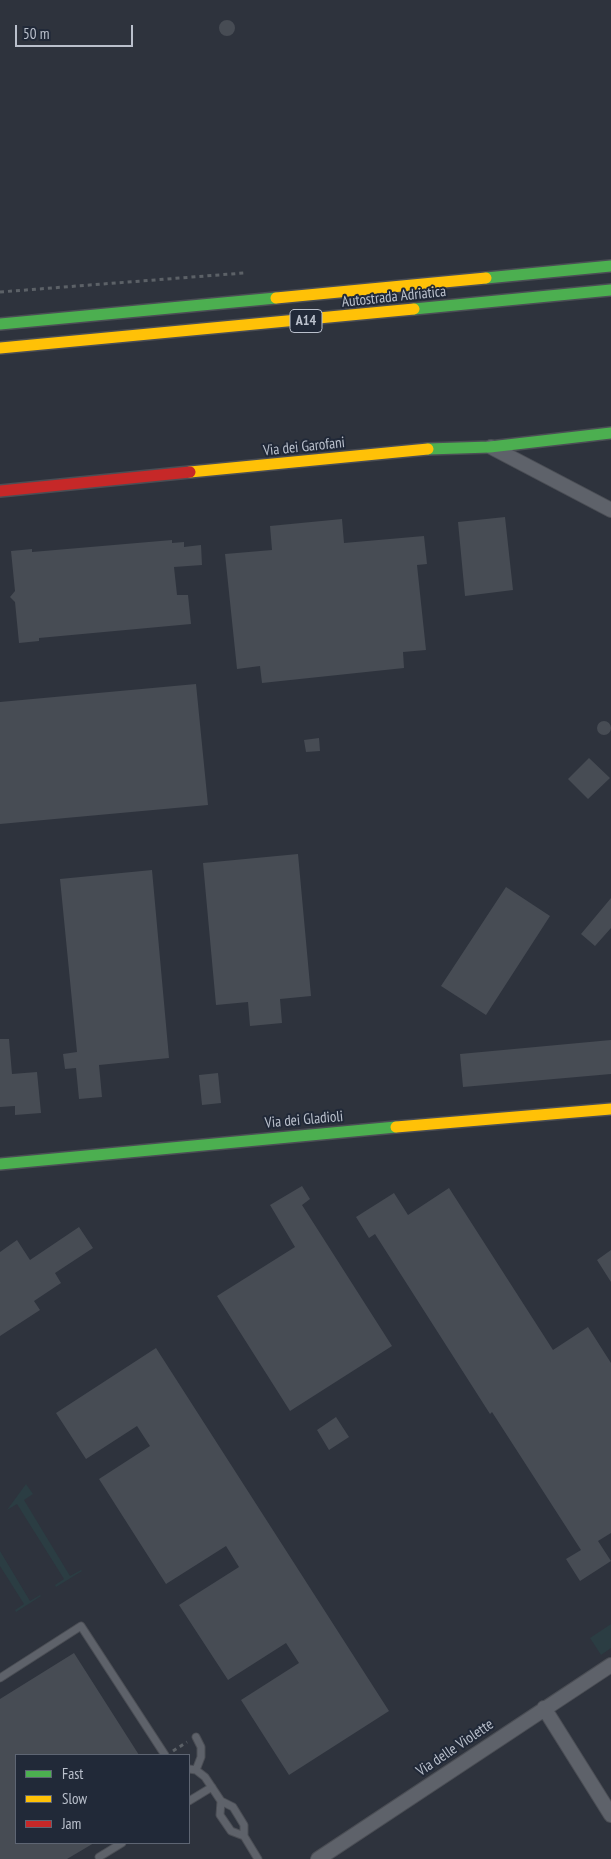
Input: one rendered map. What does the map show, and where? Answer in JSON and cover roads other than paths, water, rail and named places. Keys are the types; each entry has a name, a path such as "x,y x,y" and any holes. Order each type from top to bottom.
{"main road":[{"name":"Autostrada Adriatica","path":"0,324 611,266"},
{"name":"Autostrada Adriatica","path":"0,348 611,290"},
{"name":"Via dei Garofani","path":"0,492 439,448 490,447 611,433"},
{"name":"Via dei Gladioli","path":"0,1164 256,1139 611,1109"}],"street":[{"path":"490,447 611,510"},
{"name":"Via delle Violette","path":"318,1859 611,1665"},
{"path":"544,1708 611,1815"}],"lane":[{"path":"0,1678 81,1626 165,1754"},
{"path":"196,1737 201,1747 201,1757 192,1770 205,1777 221,1801 233,1807 244,1825 244,1836 258,1859"},
{"path":"190,1800 212,1787"},
{"path":"221,1801 220,1815 231,1831 244,1836"},
{"path":"99,1857 120,1844"}]}
